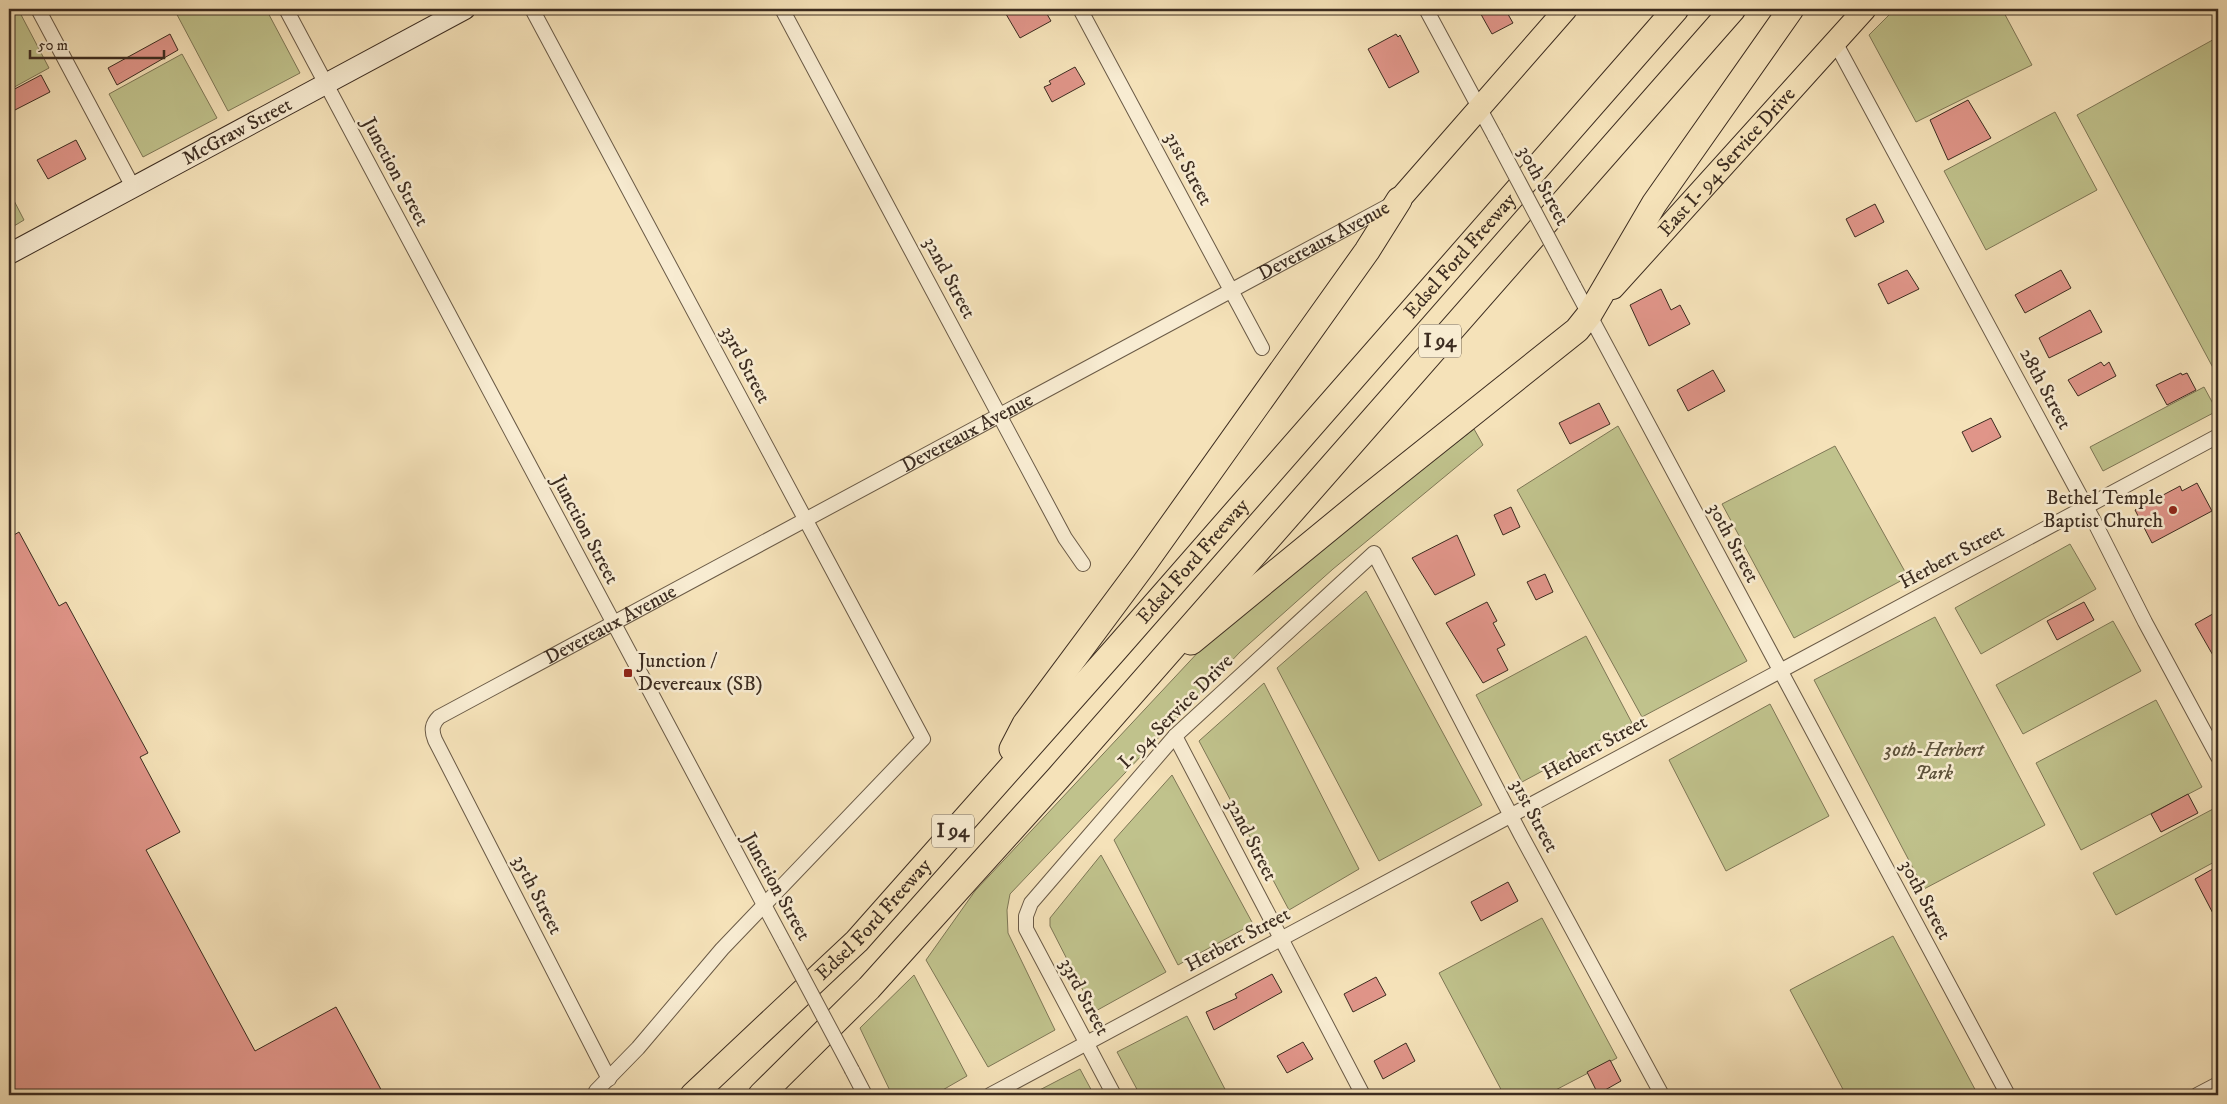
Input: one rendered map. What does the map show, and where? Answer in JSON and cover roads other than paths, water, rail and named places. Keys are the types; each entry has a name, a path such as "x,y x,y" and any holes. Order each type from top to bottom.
{"highway":[{"name":"Edsel Ford Freeway","path":"693,1095 857,941 996,782 1116,649 1676,9"},
{"name":"Edsel Ford Freeway","path":"761,1095 869,988 1733,9"},
{"path":"1148,674 1197,638 1364,500 1574,332 1589,315 1654,204 1791,9"},
{"path":"996,782 1025,724 1144,564 1367,251 1399,200"}],"main road":[{"name":"Devereaux Avenue","path":"1399,200 1566,9"},
{"name":"East I- 94 Service Drive","path":"1589,315 1702,187 1865,9"}],"street":[{"path":"38,9 133,188"},
{"name":"Junction Street","path":"286,9 763,907 786,946 865,1095"},
{"name":"McGraw Street","path":"9,254 465,9"},
{"name":"33rd Street","path":"532,9 923,739 763,907"},
{"name":"32nd Street","path":"782,9 1065,538 1084,564"},
{"name":"31st Street","path":"1080,9 1262,348"},
{"name":"30th Street","path":"1426,9 1779,672 2008,1095"},
{"name":"28th Street","path":"1835,42 2218,756"},
{"name":"Devereaux Avenue","path":"432,728 439,717 1399,200"},
{"name":"Herbert Street","path":"990,1095 2218,436"},
{"name":"31st Street","path":"1374,553 1511,816 1662,1095"},
{"name":"I- 94 Service Drive","path":"1026,916 1031,903 1175,736 1374,553"},
{"name":"35th Street","path":"432,728 434,740 609,1079"},
{"name":"32nd Street","path":"1175,736 1280,940 1363,1095"},
{"path":"596,1091 638,1048 722,949 763,907"},
{"name":"33rd Street","path":"1026,916 1026,929 1031,940 1114,1095"},
{"path":"2197,1095 2218,1084"}],"place":[{"name":"Bethel Temple Baptist Church","path":"2173,510"},
{"name":"Junction / Devereaux (SB)","path":"628,673"}],"park label":[{"name":"30th-Herbert Park","path":"1934,762"}]}
